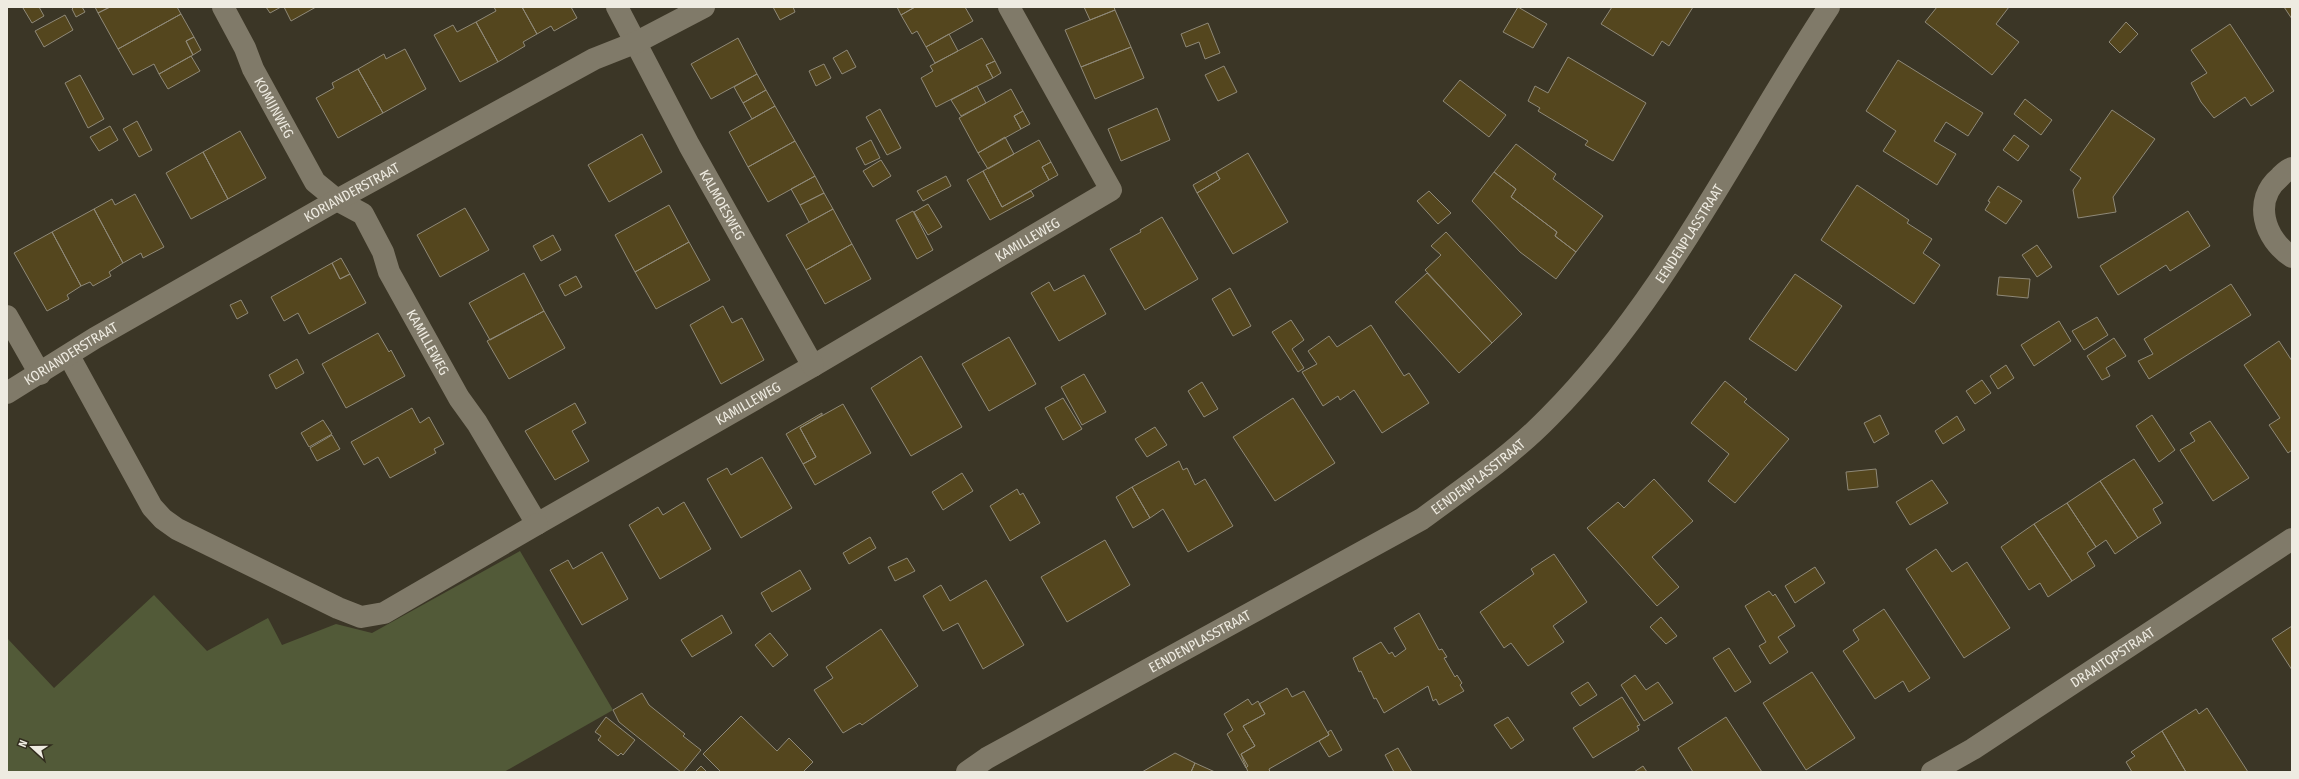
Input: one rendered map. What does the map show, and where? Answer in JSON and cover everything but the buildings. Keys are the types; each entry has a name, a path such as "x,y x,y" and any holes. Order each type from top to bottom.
{"street":[{"name":"KOMIJNWEG","path":"223,7 245,48 253,69 315,182 337,200"},
{"name":"KALMOESWEG","path":"617,7 689,145 813,366"},
{"name":"KORIANDERSTRAAT","path":"7,393 69,356 95,338 337,200 594,59 636,42 704,7"},
{"name":"KAMILLEWEG","path":"337,200 363,214 383,252 389,272 459,398 477,423 537,524 813,366 1111,190 1009,7"},
{"name":"EENDENPLASSTRAAT","path":"967,772 987,758 1422,519 1477,479 1548,418 1602,358 1667,271 1787,71 1829,7"},
{"path":"2292,168 2271,184 2263,211 2269,233 2282,250 2292,257"},
{"path":"7,316 40,374"},
{"path":"69,356 152,507 163,520 176,529 338,608 361,617 384,613 537,524"},
{"name":"DRAAITOPSTRAAT","path":"1932,772 1973,749 2292,539"}],"green space":[{"path":"520,551 613,710 504,772 7,772 7,638 54,688 154,595 207,651 268,618 282,645 336,624 372,633"}]}
